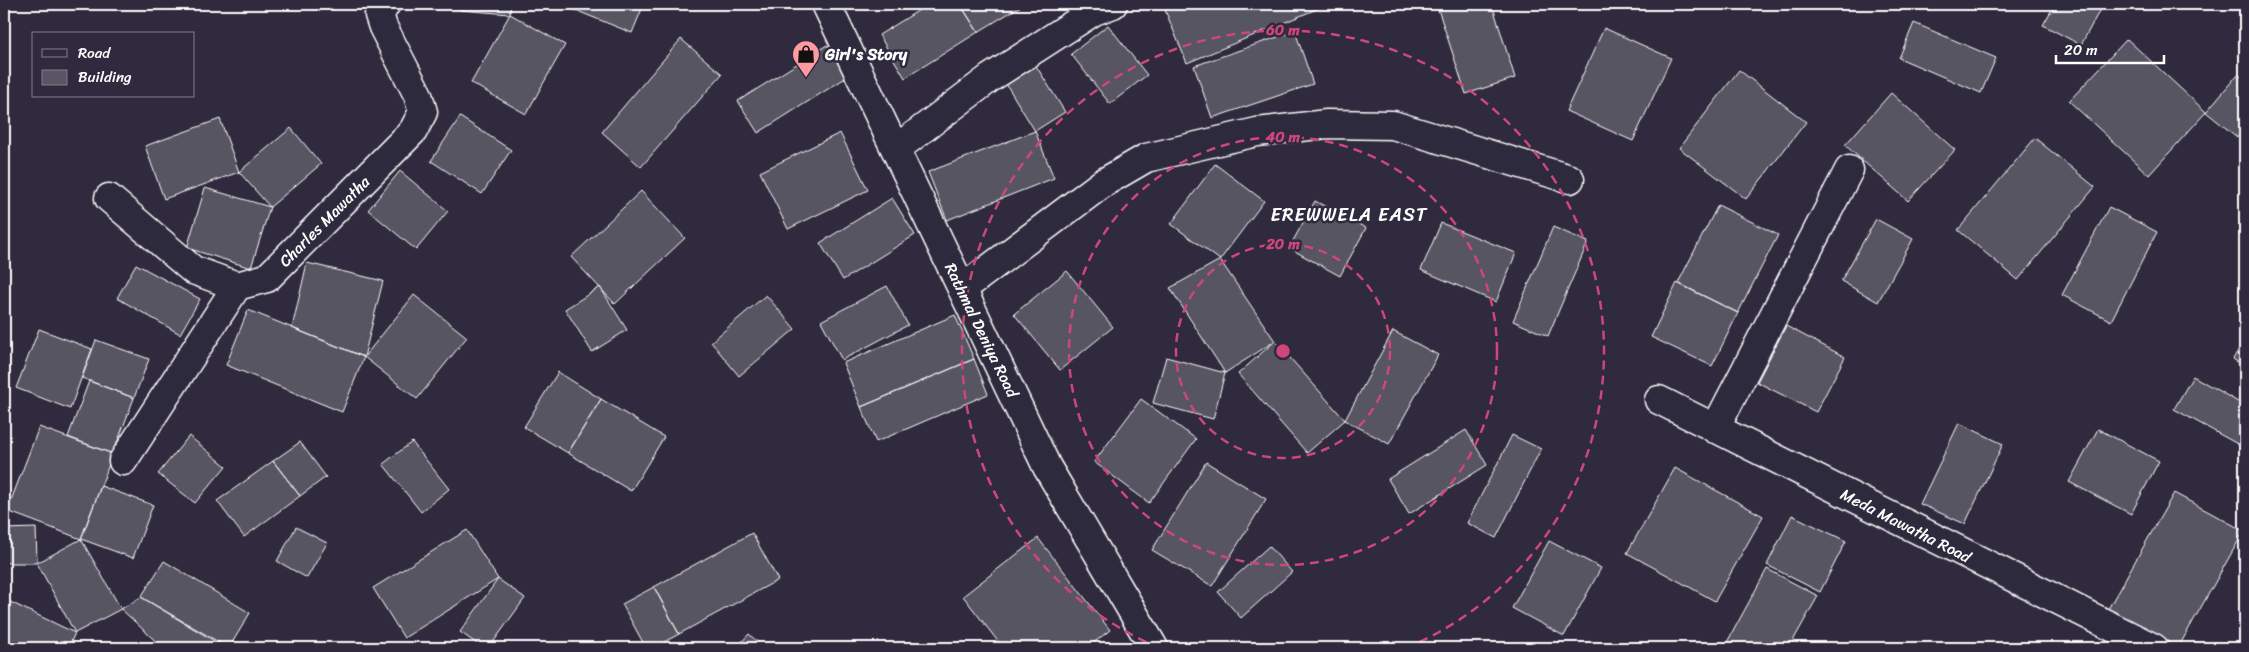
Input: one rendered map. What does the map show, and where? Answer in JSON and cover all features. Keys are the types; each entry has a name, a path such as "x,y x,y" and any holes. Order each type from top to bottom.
{"street":[{"name":"Charles Mawatha","path":"237,286 267,278 413,132 422,112 418,95 382,27 379,15 386,4"},
{"name":"Rathmal Deniya Road","path":"826,4 1047,466 1154,648"},
{"path":"896,150 990,78 1094,11 1113,4"},
{"path":"962,289 1103,183 1146,158 1257,132 1327,124 1393,124 1570,179"},
{"path":"1715,429 1849,170"},
{"path":"110,198 193,270 237,286 123,461"},
{"name":"Meda Mawatha Road","path":"1659,400 2154,648"}],"building":[{"path":"460,4 511,4 510,14 460,10"},
{"path":"560,4 644,4 632,33"},
{"path":"929,4 960,4 978,32 905,78 879,35"},
{"path":"960,4 1024,4 978,32"},
{"path":"1179,4 1323,4 1324,6 1187,63 1165,10"},
{"path":"1453,4 1492,4 1515,78 1466,94 1438,9"},
{"path":"2055,4 2103,4 2081,45 2043,25"},
{"path":"510,14 565,45 526,114 471,83"},
{"path":"1914,23 1996,58 1981,93 1899,58"},
{"path":"1108,25 1147,75 1110,104 1071,54"},
{"path":"1604,28 1671,58 1633,141 1566,111"},
{"path":"1295,31 1313,84 1212,118 1194,66"},
{"path":"681,39 722,74 641,167 602,132"},
{"path":"2127,39 2206,112 2149,175 2069,101"},
{"path":"827,45 847,77 758,133 738,101"},
{"path":"1033,61 1065,112 1035,131 1003,79"},
{"path":"1739,70 1806,122 1746,199 1679,148"},
{"path":"2238,74 2245,80 2245,128 2237,137 2206,112"},
{"path":"1891,93 1955,150 1908,201 1845,145"},
{"path":"460,117 511,150 482,194 431,161"},
{"path":"220,119 239,172 164,199 145,146"},
{"path":"291,128 321,164 270,207 239,172"},
{"path":"1035,131 1054,178 947,220 928,172"},
{"path":"840,133 868,190 788,229 760,172"},
{"path":"2035,138 2095,187 2018,280 1958,230"},
{"path":"1215,164 1264,201 1220,260 1171,224"},
{"path":"400,171 448,211 416,250 368,210"},
{"path":"205,188 270,207 251,268 187,248"},
{"path":"641,191 685,238 615,304 571,257"},
{"path":"892,198 915,235 843,280 820,243"},
{"path":"1315,201 1366,228 1340,276 1289,248"},
{"path":"1718,205 1778,235 1738,313 1678,283"},
{"path":"2109,207 2157,232 2111,321 2062,295"},
{"path":"1876,219 1913,239 1878,302 1841,281"},
{"path":"1441,223 1516,253 1496,302 1421,270"},
{"path":"1553,227 1588,242 1548,336 1513,321"},
{"path":"1220,260 1275,341 1225,373 1170,288"},
{"path":"307,263 383,281 364,357 292,328"},
{"path":"136,264 200,299 180,334 117,298"},
{"path":"1067,271 1113,327 1060,370 1014,314"},
{"path":"1677,283 1738,313 1712,366 1651,337"},
{"path":"887,286 908,325 842,360 821,321"},
{"path":"600,287 627,330 592,352 565,309"},
{"path":"414,295 467,337 417,399 364,357"},
{"path":"766,295 795,329 739,376 711,342"},
{"path":"248,310 364,357 342,412 226,365"},
{"path":"955,315 974,359 861,407 843,363"},
{"path":"1786,326 1845,357 1816,412 1757,382"},
{"path":"39,329 92,349 70,409 16,388"},
{"path":"1393,331 1438,355 1389,444 1345,420"},
{"path":"2245,339 2245,367 2233,359"},
{"path":"96,340 149,359 134,398 82,378"},
{"path":"1275,341 1345,420 1307,453 1238,374"},
{"path":"1166,357 1225,373 1213,419 1153,403"},
{"path":"974,359 988,394 876,442 861,407"},
{"path":"558,372 601,399 568,453 524,427"},
{"path":"2193,376 2245,406 2245,439 2241,446 2174,409"},
{"path":"89,381 134,398 113,454 68,437"},
{"path":"601,399 664,437 631,491 568,453"},
{"path":"1141,399 1196,439 1149,503 1094,462"},
{"path":"1959,423 2003,444 1965,524 1920,504"},
{"path":"39,427 113,454 81,539 7,511"},
{"path":"2098,429 2159,461 2131,514 2069,482"},
{"path":"1466,430 1487,465 1409,514 1388,479"},
{"path":"1512,435 1541,449 1496,538 1467,523"},
{"path":"189,436 226,466 195,503 158,474"},
{"path":"300,442 326,477 300,496 273,461"},
{"path":"412,442 449,489 421,512 383,464"},
{"path":"273,461 300,496 244,537 217,501"},
{"path":"1206,462 1266,499 1212,586 1152,550"},
{"path":"1675,468 1763,516 1715,601 1627,553"},
{"path":"101,486 153,505 133,558 81,539"},
{"path":"2174,493 2244,531 2178,648 2108,609"},
{"path":"1792,515 1846,541 1820,592 1767,565"},
{"path":"296,527 327,543 307,578 277,561"},
{"path":"36,528 37,563 4,563 4,529"},
{"path":"467,530 498,579 404,638 373,588"},
{"path":"752,533 778,580 679,634 654,587"},
{"path":"1038,538 1110,630 1087,648 1003,648 963,596"},
{"path":"81,539 121,609 75,633 37,563"},
{"path":"1549,541 1601,568 1564,636 1512,608"},
{"path":"1269,546 1292,572 1241,618 1218,592"},
{"path":"164,561 250,613 229,648 141,597"},
{"path":"1767,569 1818,596 1789,648 1730,648 1725,646"},
{"path":"498,579 525,598 489,648 483,648 460,632"},
{"path":"654,587 679,634 653,648 646,648 622,604"},
{"path":"141,597 226,648 163,648 121,609"},
{"path":"4,599 75,633 68,648 4,648"},
{"path":"749,634 764,648 736,648"},
{"path":"1962,643 1978,648 1960,648"}],"place":[{"name":"Girl's Story","path":"806,78"}],"district":[{"name":"EREWWELA EAST","path":"1349,214"}]}
